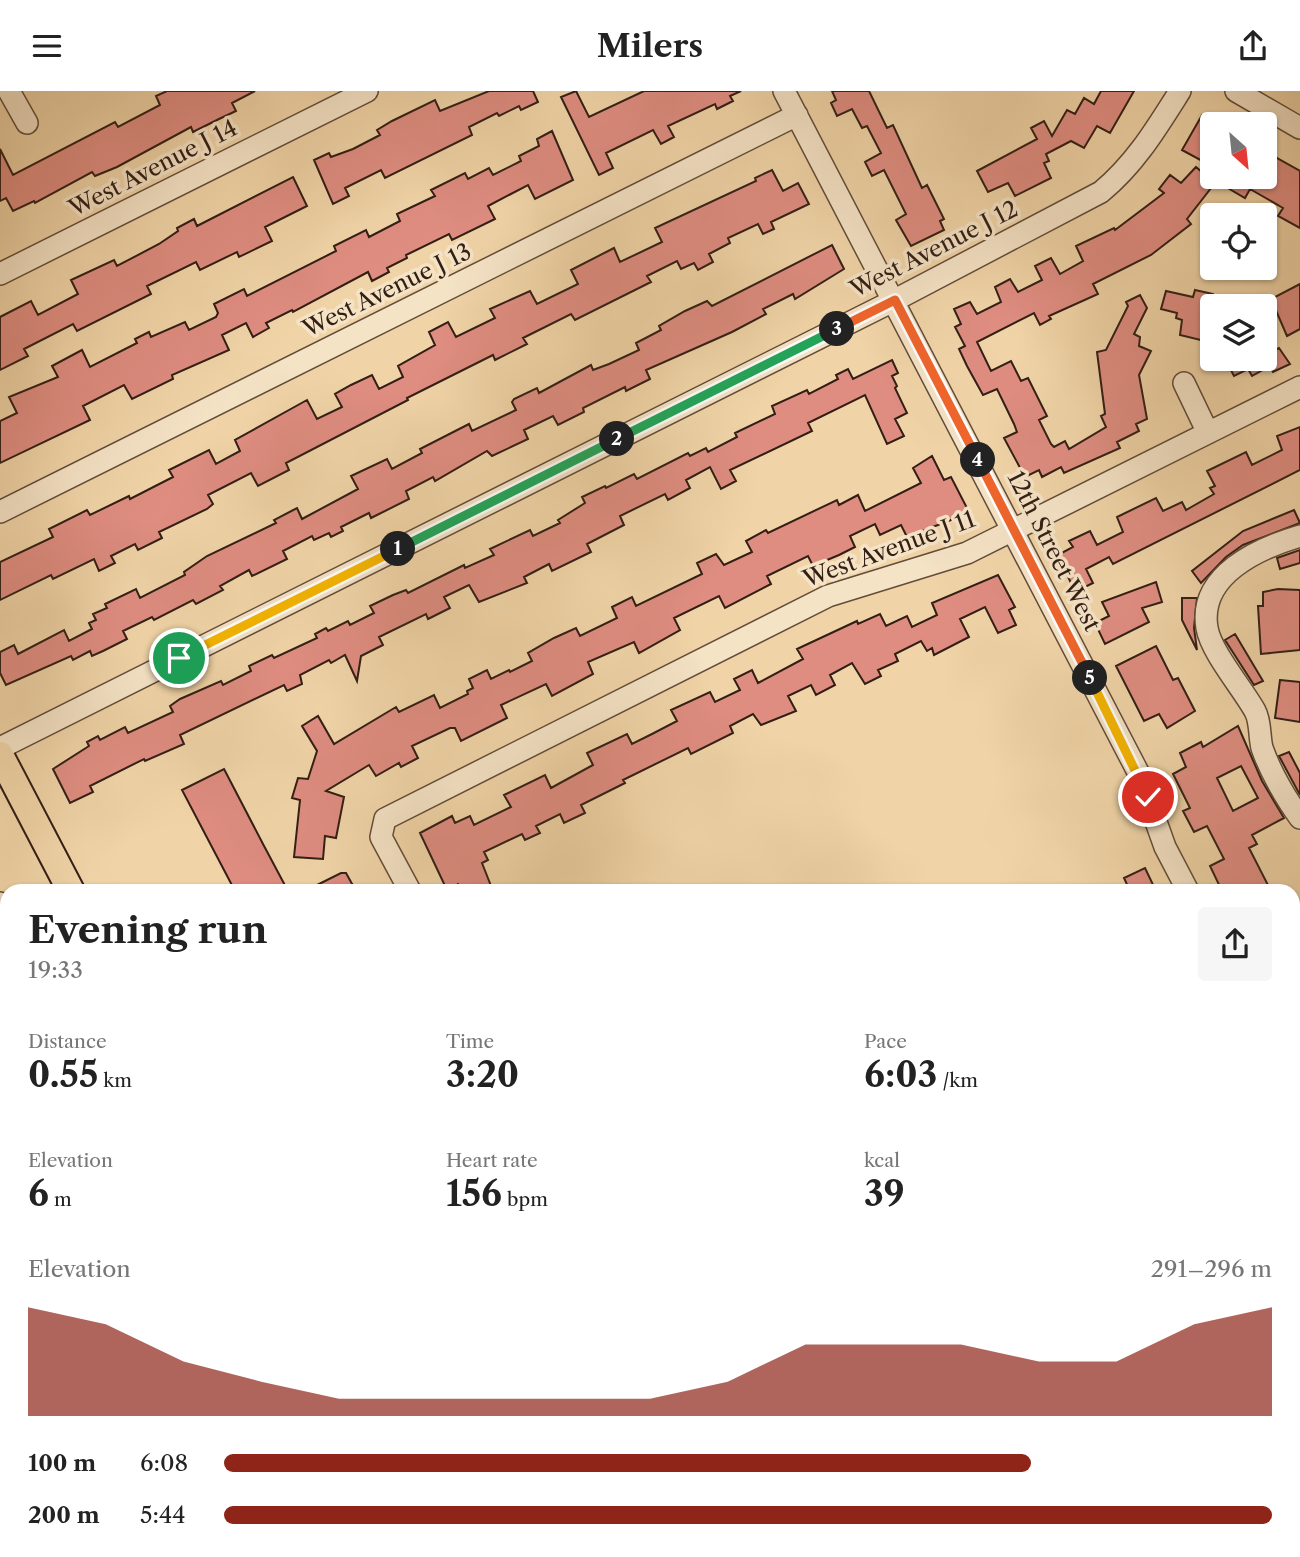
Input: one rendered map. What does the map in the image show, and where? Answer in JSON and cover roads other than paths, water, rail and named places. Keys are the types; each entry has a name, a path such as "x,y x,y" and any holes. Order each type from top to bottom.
{"main road":[{"path":"0,755 67,884"}],"street":[{"path":"9,91 27,123"},
{"name":"West Avenue J 14","path":"0,274 367,91"},
{"name":"12th Street West","path":"784,91 895,300 1139,774 1166,847 1184,884"},
{"name":"West Avenue J 12","path":"0,748 895,300 1101,192 1123,174 1140,154 1180,91"},
{"path":"1236,91 1300,128"},
{"name":"West Avenue J 13","path":"0,512 797,115"},
{"path":"1184,383 1208,433"},
{"name":"West Avenue J 11","path":"406,884 381,837 385,819 828,596 967,554 1300,387"},
{"path":"1300,536 1265,547 1238,565 1217,584 1207,602 1207,630 1257,714 1262,748 1300,818"}]}
